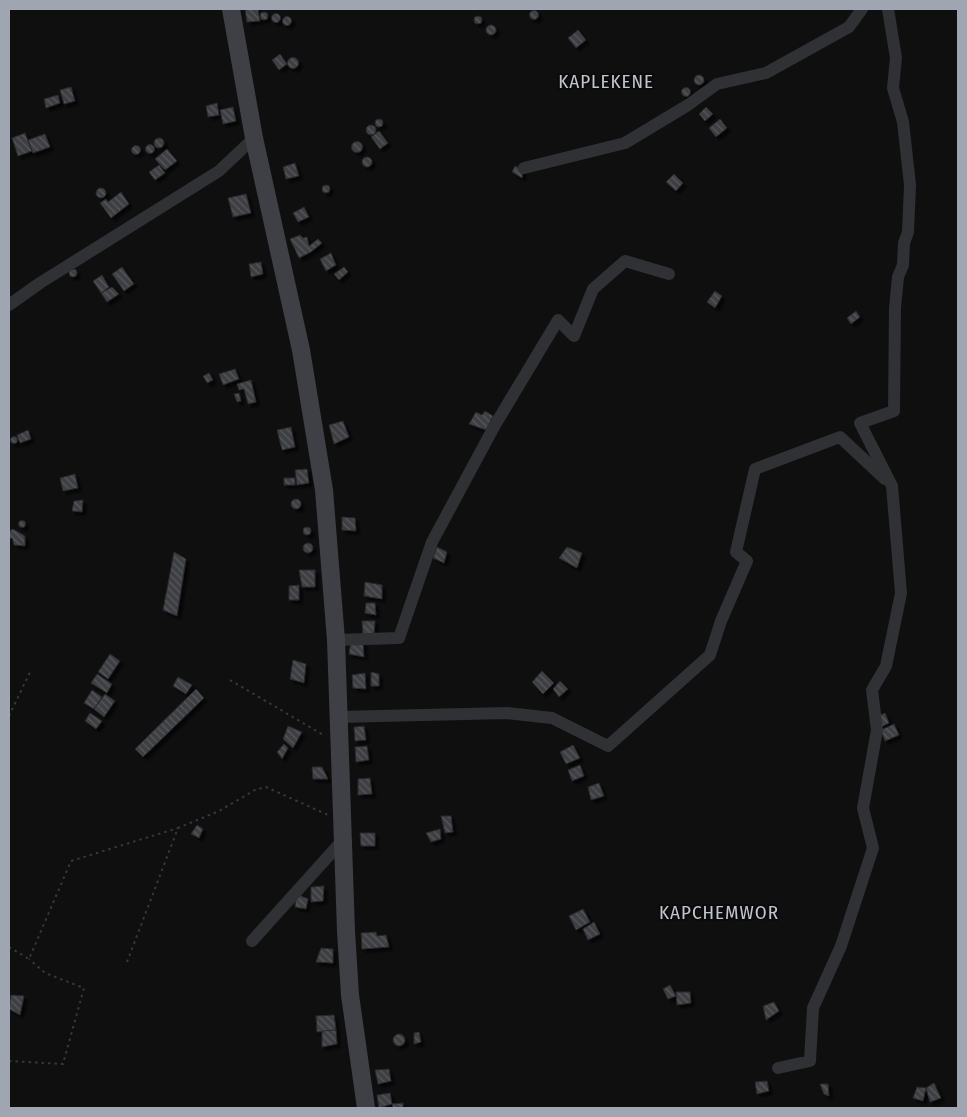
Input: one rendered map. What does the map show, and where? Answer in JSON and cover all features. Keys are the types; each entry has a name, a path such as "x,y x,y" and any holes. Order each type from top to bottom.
{"street":[{"path":"232,9 254,138 285,273 317,442 324,490 336,640 341,821 350,995 366,1108"},
{"path":"524,168 625,143 688,106 717,84 766,73 849,27 862,9"},
{"path":"778,1068 810,1061 813,1008 841,946 873,848 863,808 877,730 872,690 886,666 901,593 892,486 860,423 894,410 895,308 898,277 903,265 904,242 908,232 910,185 906,164 903,122 893,88 896,58 888,9"},
{"path":"9,305 40,283 219,171 254,138"},
{"path":"336,640 399,638 432,542 495,424 558,320 574,336 593,289 625,261 670,274"},
{"path":"338,717 507,713 552,718 608,746 710,655 721,620 747,561 736,552 755,469 840,437 892,486"},
{"path":"252,941 342,842"}],"path":[{"path":"9,716 32,670"},
{"path":"230,680 327,737 338,741"},
{"path":"29,958 71,861 178,828 219,811 256,790 266,787 341,821"},
{"path":"127,962 178,828"},
{"path":"9,947 29,958 45,973 84,988 63,1064 9,1061"}],"building":[{"path":"245,9 258,9 260,21 247,22"},
{"path":"534,10 539,15 534,20 529,15"},
{"path":"264,12 268,16 264,20 260,16"},
{"path":"276,13 281,18 276,23 271,18"},
{"path":"287,16 292,21 287,26 282,21"},
{"path":"478,16 482,20 478,24 474,20"},
{"path":"489,25 493,25 496,30 495,34 489,35 486,32 486,28"},
{"path":"578,30 586,40 576,48 568,38"},
{"path":"280,54 287,64 279,70 272,60"},
{"path":"291,58 295,58 298,63 297,67 291,68 288,65 288,61"},
{"path":"699,75 704,80 699,85 694,80"},
{"path":"71,87 75,101 64,104 60,90"},
{"path":"686,87 691,92 686,97 681,92"},
{"path":"58,95 60,103 46,108 44,99"},
{"path":"217,103 219,115 208,117 206,106"},
{"path":"233,107 236,121 223,124 220,110"},
{"path":"706,107 713,114 705,121 699,114"},
{"path":"379,119 383,123 379,127 375,123"},
{"path":"720,119 727,128 716,137 709,128"},
{"path":"371,125 376,130 371,135 366,130"},
{"path":"379,131 388,143 380,149 371,137"},
{"path":"25,133 32,151 18,156 12,138"},
{"path":"45,134 50,147 33,153 28,140"},
{"path":"159,138 164,143 159,148 154,143"},
{"path":"357,141 363,147 357,153 351,147"},
{"path":"150,144 155,149 150,154 145,149"},
{"path":"136,145 141,150 136,155 131,150"},
{"path":"167,149 177,161 165,170 155,159"},
{"path":"365,157 369,157 372,162 371,166 365,167 362,164 362,160"},
{"path":"295,163 299,176 286,179 283,167"},
{"path":"159,165 165,173 155,180 149,172"},
{"path":"515,166 523,170 522,178 512,172"},
{"path":"674,174 683,183 676,191 666,182"},
{"path":"326,185 330,189 326,193 322,189"},
{"path":"99,188 103,188 106,193 105,197 99,198 96,195 96,191"},
{"path":"121,192 129,204 111,218 100,203 106,199 108,202"},
{"path":"246,194 251,213 233,217 228,198"},
{"path":"304,207 309,217 298,222 293,213"},
{"path":"300,235 303,238 307,237 309,246 318,239 322,243 311,252 299,258 290,239"},
{"path":"331,253 336,265 326,271 320,259"},
{"path":"261,262 263,274 251,277 249,264"},
{"path":"122,267 134,284 124,291 112,274"},
{"path":"344,267 348,272 339,280 334,274"},
{"path":"73,269 77,273 73,277 69,273"},
{"path":"102,275 109,287 101,293 93,281"},
{"path":"112,287 119,294 107,302 101,293"},
{"path":"715,291 722,296 715,308 707,302"},
{"path":"856,311 860,317 851,324 847,318"},
{"path":"235,369 239,379 223,385 219,374"},
{"path":"209,373 213,380 207,383 203,376"},
{"path":"251,380 256,402 248,404 244,389 239,390 237,384"},
{"path":"239,393 241,401 237,402 234,394"},
{"path":"485,411 493,416 486,430 469,424 476,412 482,415"},
{"path":"343,421 349,437 334,444 329,425"},
{"path":"291,427 295,447 282,450 277,430"},
{"path":"28,430 31,439 20,443 17,435"},
{"path":"14,436 18,440 14,444 10,440"},
{"path":"307,469 309,483 297,485 295,470"},
{"path":"75,474 78,488 63,491 60,478"},
{"path":"284,478 295,478 295,485 284,485"},
{"path":"296,499 301,504 296,509 291,504"},
{"path":"83,500 82,512 72,511 74,501"},
{"path":"342,517 355,518 356,531 342,530"},
{"path":"22,520 26,524 22,528 18,524"},
{"path":"307,527 311,531 307,535 303,531"},
{"path":"13,529 25,536 25,546 14,545 12,538 9,539 9,531"},
{"path":"306,543 310,543 313,548 312,552 306,553 303,550 303,546"},
{"path":"437,547 447,552 444,563 433,558"},
{"path":"567,547 582,553 577,568 559,558"},
{"path":"174,552 186,559 177,616 163,610"},
{"path":"299,570 315,570 315,587 302,587"},
{"path":"365,582 382,585 382,599 364,596"},
{"path":"299,585 299,600 289,600 289,586"},
{"path":"366,603 375,603 376,615 365,613"},
{"path":"362,621 375,621 374,635 363,635"},
{"path":"351,640 363,642 364,657 349,654"},
{"path":"110,654 120,661 108,679 98,672"},
{"path":"293,660 306,664 304,683 290,679"},
{"path":"542,671 554,683 543,694 532,682"},
{"path":"371,672 379,674 379,686 371,686"},
{"path":"365,673 366,689 353,688 352,675"},
{"path":"97,674 112,684 107,693 91,683"},
{"path":"178,677 192,685 186,694 173,686"},
{"path":"560,681 568,689 559,697 553,689"},
{"path":"196,689 204,698 143,757 135,749"},
{"path":"92,690 102,697 94,709 84,703"},
{"path":"105,694 115,701 104,717 94,709"},
{"path":"90,713 102,721 96,729 85,721"},
{"path":"885,713 889,723 879,728 876,717"},
{"path":"894,724 899,735 885,741 881,730"},
{"path":"288,726 302,732 293,748 283,739"},
{"path":"364,726 366,740 355,741 354,727"},
{"path":"284,744 288,748 282,759 277,752"},
{"path":"573,745 580,758 566,764 560,752"},
{"path":"367,746 369,760 356,762 355,747"},
{"path":"580,765 584,776 572,781 568,770"},
{"path":"312,767 322,767 328,779 313,779"},
{"path":"370,778 372,794 358,795 358,779"},
{"path":"599,783 604,796 591,800 588,787"},
{"path":"441,816 451,816 453,832 445,833"},
{"path":"197,825 203,829 199,838 191,834"},
{"path":"440,829 441,839 431,842 426,833"},
{"path":"360,833 375,833 375,846 361,846"},
{"path":"324,886 323,901 311,902 311,887"},
{"path":"296,894 308,899 306,909 295,907"},
{"path":"583,909 590,922 576,930 569,916"},
{"path":"594,922 600,934 588,940 583,929"},
{"path":"376,932 377,936 386,935 389,947 362,949 361,933"},
{"path":"321,948 333,949 333,963 316,962"},
{"path":"670,985 676,996 668,999 663,989"},
{"path":"676,992 690,992 691,1003 677,1005"},
{"path":"11,995 24,996 20,1015 9,1009"},
{"path":"774,1002 779,1011 766,1020 763,1006"},
{"path":"334,1015 336,1030 317,1032 316,1016"},
{"path":"336,1030 337,1044 322,1047 322,1031"},
{"path":"419,1032 421,1042 414,1044 414,1033"},
{"path":"399,1034 405,1040 399,1046 393,1040"},
{"path":"389,1069 391,1081 378,1084 375,1070"},
{"path":"767,1081 769,1091 757,1094 755,1082"},
{"path":"934,1083 941,1098 930,1102 926,1088"},
{"path":"820,1084 828,1084 829,1096 824,1094"},
{"path":"917,1087 926,1088 923,1101 913,1098"},
{"path":"390,1093 392,1104 379,1108 377,1095"},
{"path":"403,1103 403,1108 393,1108 392,1104"}],"district":[{"name":"KAPLEKENE","path":"606,81"},
{"name":"KAPCHEMWOR","path":"719,912"}]}
